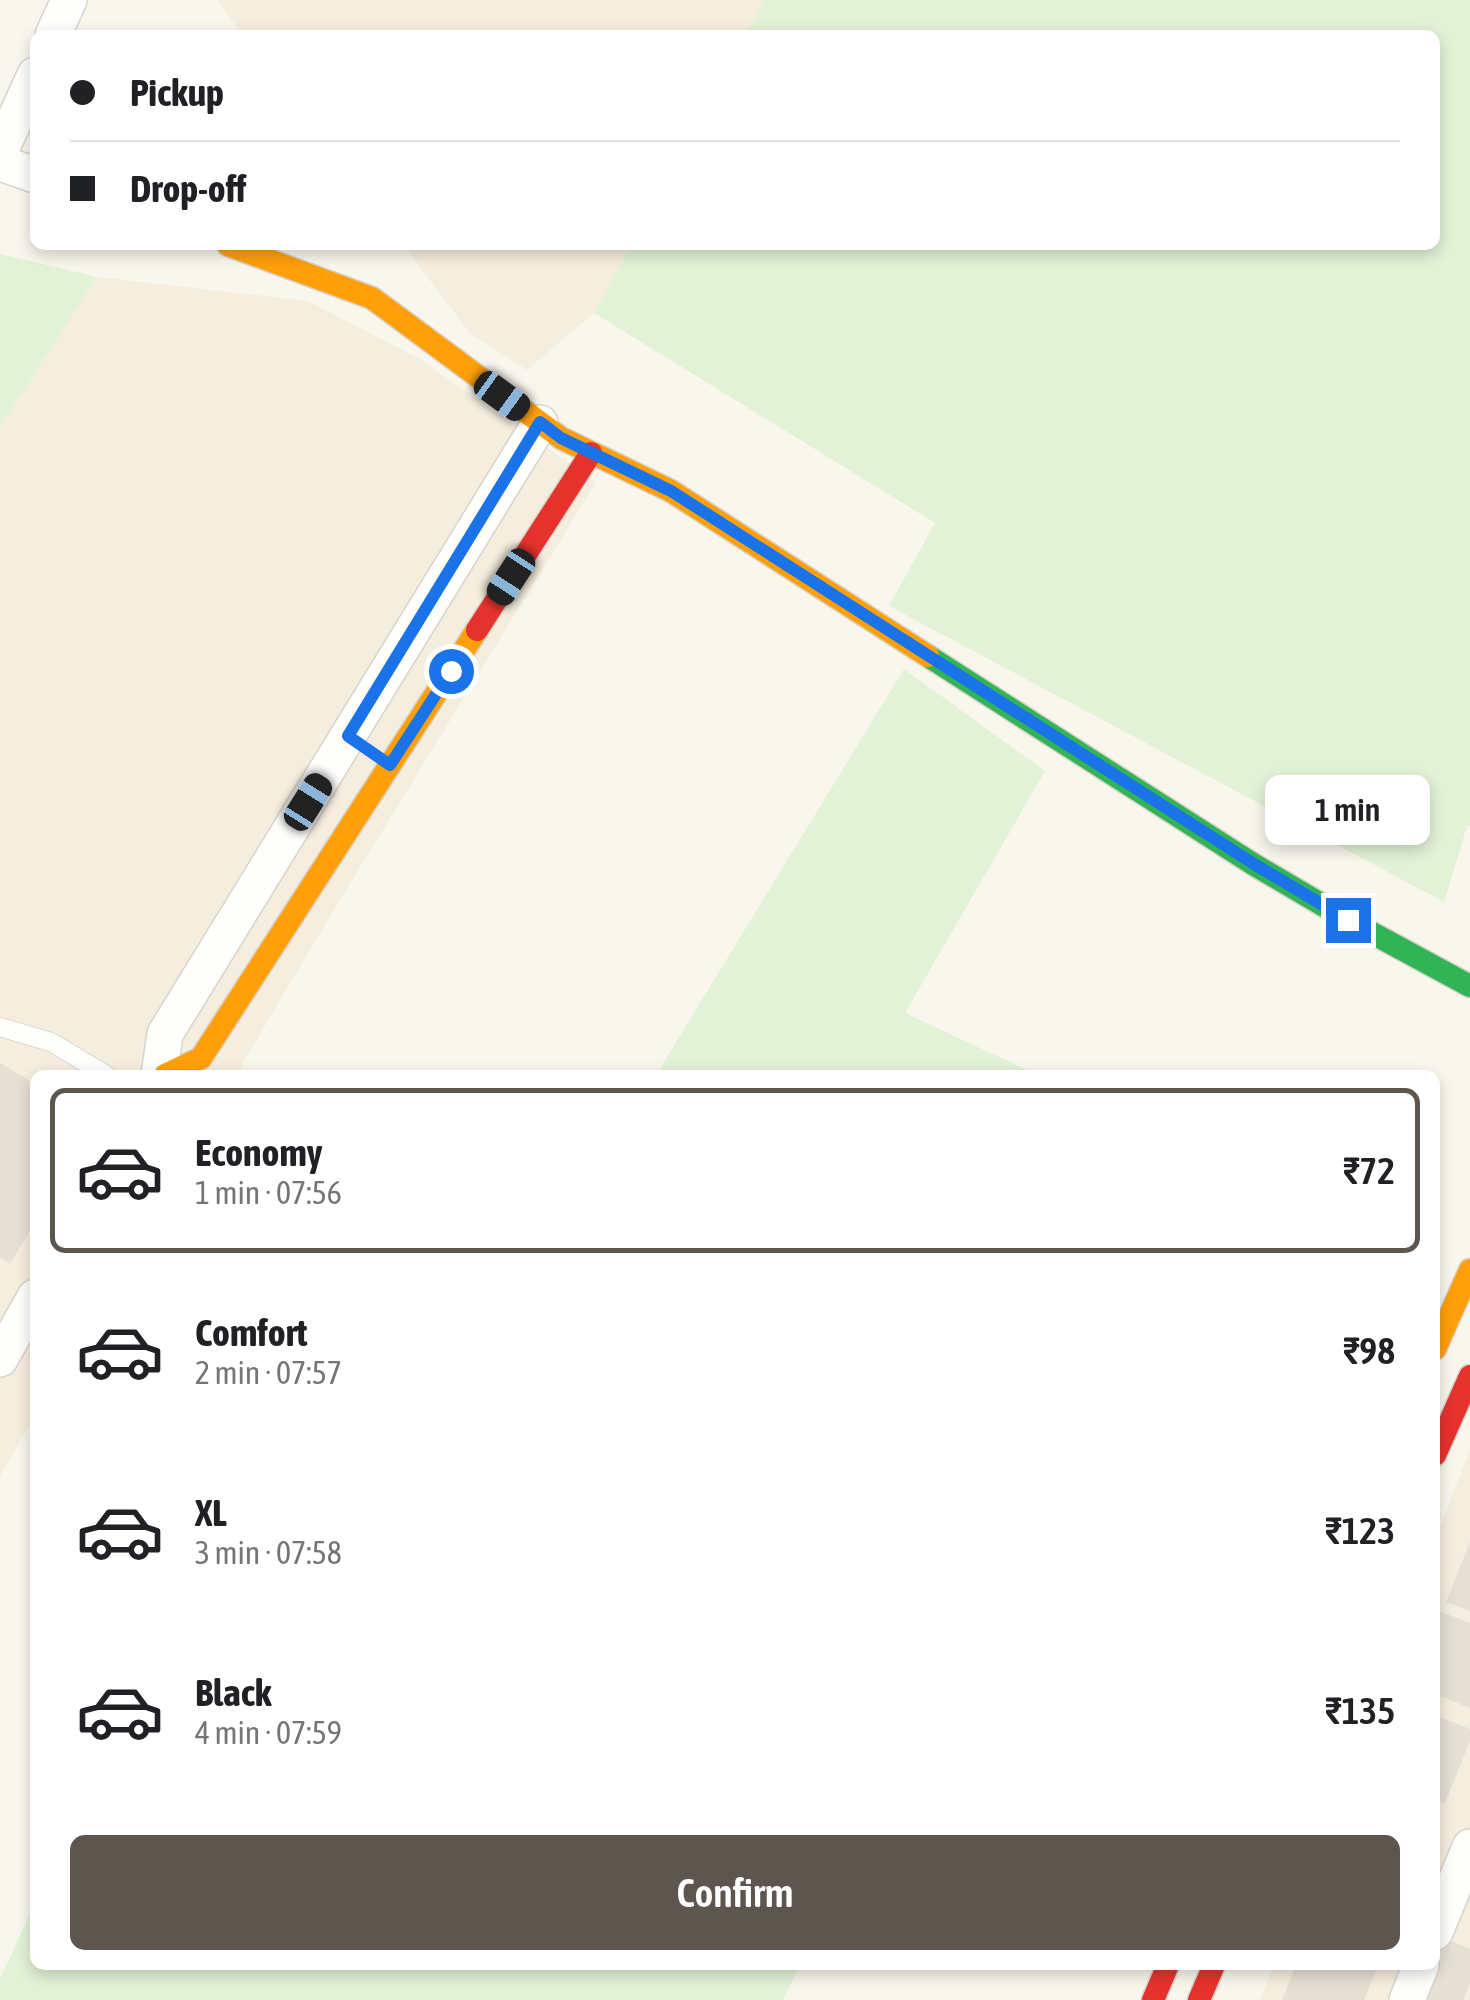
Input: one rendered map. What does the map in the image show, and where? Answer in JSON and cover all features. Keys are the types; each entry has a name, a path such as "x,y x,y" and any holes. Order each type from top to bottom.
{"street":[{"path":"55,30 69,0"},
{"path":"0,152 30,86"},
{"path":"0,162 30,173"},
{"path":"242,250 372,298 561,438 671,491 1254,864 1470,986"},
{"path":"162,1070 166,1034 540,422"},
{"path":"173,1070 201,1058 592,453"},
{"path":"348,736 390,765"},
{"path":"1440,1337 1470,1270"},
{"path":"0,1359 30,1306"},
{"path":"1440,1444 1470,1376"},
{"path":"1440,1907 1470,1847"},
{"path":"1153,2000 1166,1970"},
{"path":"1200,2000 1212,1970"},
{"path":"1406,2000 1419,1970"}],"lane":[{"path":"0,1027 51,1042 98,1070"}],"shaded area":[{"path":"217,0 764,0 748,30 239,30"},
{"path":"407,250 628,250 594,313 527,370 470,333"},
{"path":"97,277 308,301 418,358 596,482 239,1070 30,1070 30,1425 0,1476 0,427"},
{"path":"1470,1449 1470,2000 1260,2000 1272,1970 1440,1970 1440,1528"}],"green space":[{"path":"764,0 1470,0 1470,826 1444,902 889,606 935,523 594,313 628,250 1440,250 1440,30 748,30"},
{"path":"0,254 97,277 0,427"},
{"path":"904,669 1045,771 905,1013 1027,1070 659,1070"},
{"path":"30,1914 30,1970 798,1970 783,2000 0,2000 0,1979"}],"building":[{"path":"0,1063 30,1081 30,1230 10,1264 0,1258"},
{"path":"1470,1542 1470,1611 1446,1602"},
{"path":"1440,1614 1470,1623 1470,1708 1440,1696"},
{"path":"1440,1717 1470,1729 1470,1741 1445,1803 1440,1801"},
{"path":"1444,1938 1470,1949 1470,1983 1463,2000 1419,2000 1431,1970 1440,1970"},
{"path":"1294,1970 1376,1970 1364,2000 1282,2000"}],"traffic: fast":[{"path":"928,656 1253,864 1470,986"}],"traffic: slow":[{"path":"242,250 372,298 561,438 671,491 928,656"},
{"path":"176,1070 201,1058 477,630"},
{"path":"1440,1338 1470,1270"}],"traffic: jam":[{"path":"477,630 591,453"},
{"path":"1440,1444 1470,1376"},
{"path":"1153,2000 1166,1970"},
{"path":"1199,2000 1212,1970"}],"route":[{"path":"451,671 390,765 348,736 540,422 561,438 671,491 1254,864 1348,920"}]}
